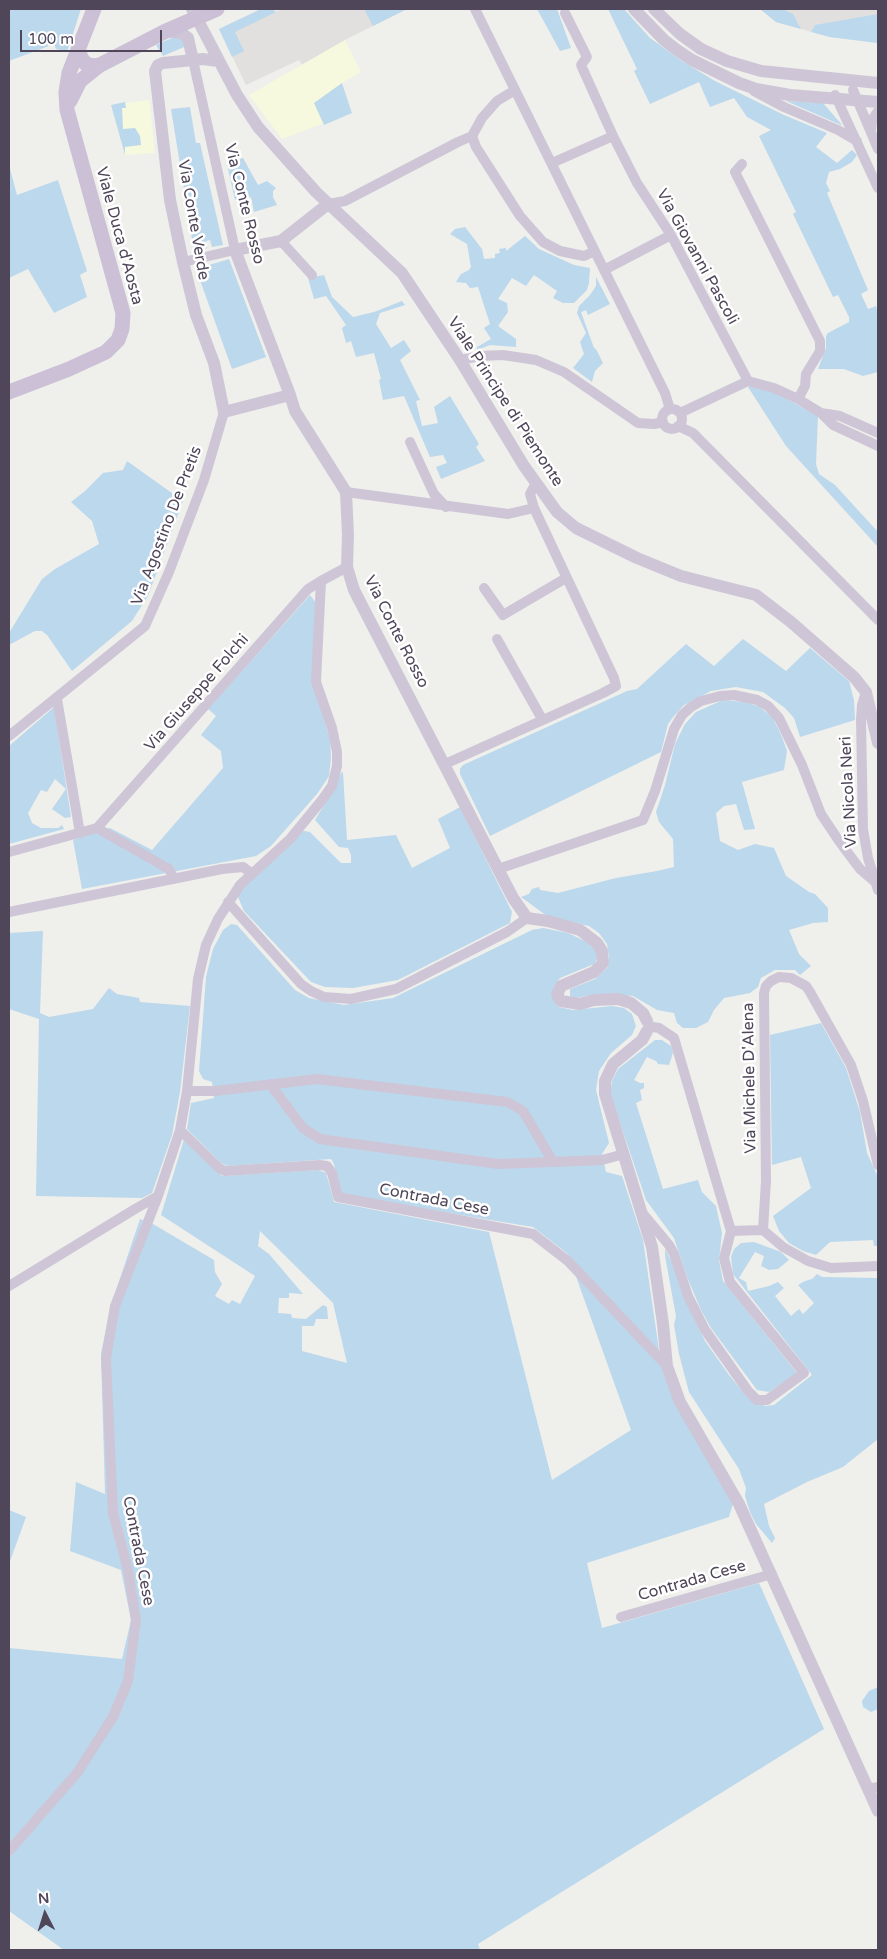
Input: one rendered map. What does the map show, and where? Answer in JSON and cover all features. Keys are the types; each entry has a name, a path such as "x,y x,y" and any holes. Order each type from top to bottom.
{"main road":[{"name":"Viale Duca d'Aosta","path":"9,392 69,369 106,352 118,340 122,329 123,313 67,110 66,92 69,73 94,9"},
{"path":"67,110 72,94 80,82 100,65 166,31 194,13 218,9"},
{"path":"79,51 80,58 86,64 100,65"}],"street":[{"path":"210,44 207,26 211,19 222,9"},
{"path":"475,9 665,393 681,420 678,426"},
{"path":"634,9 664,40 692,60 784,107 838,130 857,141"},
{"path":"654,9 680,34 727,61 761,71 878,83"},
{"name":"Viale Principe di Piemonte","path":"194,13 237,95 258,127 328,204 402,273 460,360 536,483 557,512 576,528 637,558 681,576 756,595 791,622 854,677 866,692 878,743"},
{"name":"Via Giovanni Pascoli","path":"565,13 587,57 581,65 613,136 637,183 671,235 748,381"},
{"name":"Via Conte Rosso","path":"166,31 181,33 188,38 235,250 295,411 346,492 347,567 354,590 513,898 527,918"},
{"path":"193,60 211,59 218,61"},
{"name":"Via Conte Verde","path":"193,60 163,63 156,68 154,74 170,200 196,315 214,363 224,412"},
{"path":"878,149 851,83 844,80 835,84 834,89 878,188"},
{"path":"740,84 790,95 838,97 855,95 878,102"},
{"path":"183,262 281,241 328,204 345,201 472,136 482,118 497,101 515,90"},
{"path":"872,135 870,127 878,111"},
{"path":"472,136 476,147 520,216 543,242 560,251 584,256 595,251"},
{"path":"552,163 613,136"},
{"path":"742,164 735,172 820,341 820,351 806,374 804,386 798,399"},
{"path":"604,270 671,235"},
{"path":"281,241 312,275"},
{"path":"460,360 480,356 503,355 536,360 564,372 638,423 654,424 663,422"},
{"path":"878,446 833,425 821,414 798,399 774,388 748,381 675,411 663,414 663,422 670,428 678,426 693,433 878,620"},
{"path":"224,412 290,395"},
{"name":"Via Agostino De Pretis","path":"9,736 145,626 204,480 224,412"},
{"path":"821,414 840,416 878,433"},
{"path":"410,442 434,494 446,507"},
{"path":"445,764 542,719 603,694 616,686 614,678 534,508 530,494 536,483"},
{"path":"346,492 508,514 534,508"},
{"name":"Via Giuseppe Folchi","path":"97,828 308,589 347,567"},
{"path":"484,588 503,615 566,578"},
{"name":"Contrada Cese","path":"9,1851 77,1773 113,1717 128,1681 136,1620 128,1570 113,1513 106,1358 115,1306 158,1196 180,1130 187,1091 198,978 206,944 228,902 251,873 290,839 332,786 337,766 337,752 332,728 316,682 321,581"},
{"path":"497,639 542,719"},
{"name":"Via Nicola Neri","path":"866,692 862,705 861,720 863,829 868,858 877,886"},
{"path":"498,868 643,820 655,791 674,730 682,715 701,701 720,696 734,695 757,700 768,706 779,718 802,765 821,814 860,869 877,886"},
{"path":"57,698 80,833"},
{"path":"9,852 97,828 170,869 174,879"},
{"path":"9,912 222,869 243,867 251,873"},
{"path":"228,902 301,984 324,997 351,999 396,989 507,932 527,918 548,921 580,930 597,943 602,950 603,963 594,972 561,986 557,995 561,1001 580,1004 594,1000 618,999 631,1003 643,1012 649,1026 642,1040 613,1064 605,1080 604,1094 652,1247 667,1366 680,1402 739,1504 873,1788 878,1811"},
{"name":"Via Michele D'Alena","path":"764,1230 766,1181 764,993 766,986 771,981 779,977 791,978 806,986 810,992 851,1065 863,1101 878,1165"},
{"path":"643,1214 669,1245 674,1254 688,1296 705,1330 748,1391 757,1400 767,1400 804,1373 730,1282 724,1258 731,1231 674,1038 659,1028 649,1026"},
{"path":"187,1091 215,1091 317,1079 507,1102 523,1111 553,1162"},
{"path":"270,1084 303,1128 320,1139 498,1164 602,1160 624,1154"},
{"name":"Contrada Cese","path":"180,1130 219,1168 225,1171 327,1166 332,1173 338,1198 533,1234 568,1261 667,1366"},
{"path":"9,1286 158,1196"},
{"path":"731,1231 764,1230 784,1247 816,1264 831,1268 878,1266"},
{"name":"Contrada Cese","path":"621,1617 772,1574"}],"shaded area":[{"path":"9,9 81,9 67,52 56,49 54,44 9,61"},
{"path":"261,9 272,9 276,12 281,9 407,9 345,40 302,65 299,60 246,85 219,29"},
{"path":"261,9 272,9 276,12 235,32 244,51 232,57 219,29"},
{"path":"364,9 407,9 373,26"},
{"path":"537,9 557,9 571,48 560,51"},
{"path":"608,9 624,9 650,38 682,61 715,81 784,115 827,133 816,147 837,163 852,150 857,155 852,162 840,169 829,172 826,183 830,191 827,193 868,290 861,294 868,309 876,306 878,313 878,372 863,376 844,369 818,369 826,348 826,336 828,333 849,322 849,317 838,295 833,297 793,214 796,212 759,136 771,130 747,117 734,98 710,107 699,82 650,104 634,71 637,69"},
{"path":"760,9 878,9 878,43 830,37 776,22"},
{"path":"760,9 783,9 793,14 801,29 776,22"},
{"path":"878,14 878,43 830,37 811,32 815,25"},
{"path":"174,37 179,37 184,42 184,47 163,56 156,45"},
{"path":"345,40 361,72 342,83 352,113 282,139 249,95"},
{"path":"342,83 352,113 324,125 314,103"},
{"path":"149,100 155,153 125,155 111,105"},
{"path":"786,101 823,103 842,125 841,125"},
{"path":"125,102 126,108 122,108 123,129 135,128 140,136 141,145 125,147 125,155 111,105"},
{"path":"190,107 196,143 200,143 223,245 212,247 210,240 206,241 207,248 194,251 171,109"},
{"path":"243,158 258,185 267,181 276,188 273,191 273,197 277,205 254,212 251,197 235,200 227,164"},
{"path":"9,165 17,195 58,180 87,271 80,275 87,297 54,313 28,269 9,278"},
{"path":"465,227 482,249 484,259 495,258 495,254 500,253 499,249 506,248 506,251 525,236 539,249 574,265 590,268 587,290 574,303 563,303 553,298 557,291 534,275 526,286 512,278 498,299 507,303 508,312 498,326 516,339 516,347 490,345 477,350 477,347 491,339 484,328 490,324 478,287 470,288 466,283 456,282 461,274 471,267 467,244 450,234 455,229"},
{"path":"229,259 266,357 232,369 196,269"},
{"path":"324,275 332,297 353,317 374,312 402,301 405,305 380,313 376,324 391,348 404,340 411,351 400,360 420,400 416,401 422,426 438,423 434,407 450,396 479,444 476,447 485,461 441,479 436,467 447,463 443,455 430,457 404,396 383,400 379,380 381,379 374,353 356,357 351,341 346,343 342,328 346,325 326,296 314,299 308,278"},
{"path":"596,277 610,304 588,315 586,310 581,312 594,348 603,363 595,371 592,382 573,368 584,354 580,342 586,333 577,313 579,306 596,286"},
{"path":"751,385 776,393 818,416 816,464 819,474 835,485 878,532 878,547 786,446 748,387"},
{"path":"127,461 183,501 148,596 132,621 72,671 47,635 42,631 35,631 9,645 9,633 42,579 55,569 99,544 92,521 71,502 103,473 123,470"},
{"path":"310,595 316,603 313,681 330,740 331,758 329,776 317,794 271,846 256,856 82,889 73,840 110,828 152,850 223,768 221,751 201,735 216,716 208,709"},
{"path":"743,639 786,671 810,648 849,681 854,700 855,720 800,737 794,718 785,708 763,692 736,687 711,691 684,705 674,716 668,724 661,752 490,836 460,774 460,769 463,765 627,691 637,689 686,644 714,666"},
{"path":"723,700 745,702 760,707 773,718 787,751 784,770 742,782 755,829 744,830 736,804 724,806 716,813 720,841 738,850 755,844 774,848 786,876 815,894 828,908 828,922 813,923 789,930 799,954 811,966 800,975 795,970 775,970 761,978 758,987 750,993 724,998 714,1010 708,1022 696,1028 683,1028 677,1023 674,1013 657,1010 633,996 599,994 575,998 570,996 570,989 595,979 608,967 607,944 599,933 589,926 547,916 521,897 529,894 532,889 539,887 540,890 558,893 616,878 674,867 673,839 659,822 656,812 675,744 685,724 696,712"},
{"path":"54,707 71,817 65,818 52,809 66,789 55,779 47,792 41,790 28,813 32,823 41,828 58,828 62,825 64,829 9,844 9,746"},
{"path":"343,772 347,840 396,835 412,868 450,848 438,819 460,807 512,912 510,923 398,980 353,988 325,987 311,982 244,911 238,897 243,888 300,832 310,832 341,863 351,863 351,855 348,848 339,847 315,820"},
{"path":"231,924 237,925 295,990 309,998 344,1005 393,998 532,930 543,928 568,933 585,941 595,949 598,957 594,964 560,978 554,987 553,999 559,1007 573,1010 612,1006 624,1008 632,1014 636,1026 632,1035 611,1053 599,1071 596,1090 609,1143 602,1154 606,1172 622,1176 643,1240 659,1350 733,1504 729,1517 587,1563 602,1628 759,1583 824,1729 478,1944 480,1950 64,1950 9,1911 9,1648 122,1659 131,1620 121,1570 70,1551 76,1482 105,1494 101,1353 111,1305 140,1219 153,1224 214,1260 215,1272 222,1284 215,1296 229,1304 232,1300 240,1304 255,1276 161,1215 185,1136 222,1176 318,1170 326,1173 334,1202 489,1232 552,1480 631,1430 568,1254 533,1227 345,1196 340,1192 334,1164 331,1159 228,1166 221,1163 187,1129 191,1103 214,1098 212,1082 203,1079 199,1071 206,977 213,949 223,930","holes":["260,1231 333,1303 347,1363 302,1351 302,1326 314,1326 316,1319 328,1319 327,1307 323,1305 306,1319 292,1318 291,1314 278,1313 279,1298 289,1298 289,1293 303,1294 269,1254 258,1246"]},
{"path":"43,931 40,1013 49,1017 93,1009 109,988 117,994 139,998 140,1002 190,1006 180,1092 172,1135 152,1193 142,1198 36,1196 39,1019 9,1009 9,933"},
{"path":"821,1023 846,1068 860,1112 867,1153 878,1177 878,1246 874,1246 873,1240 830,1242 816,1255 803,1251 789,1243 779,1231 773,1216 811,1188 801,1157 772,1165 770,1035"},
{"path":"655,1040 662,1040 671,1046 673,1053 669,1065 658,1064 647,1057 634,1080 644,1083 644,1088 640,1090 642,1100 636,1103 663,1189 698,1180 702,1192 716,1206 722,1233 719,1260 723,1281 797,1373 769,1392 757,1390 711,1328 701,1310 687,1277 674,1238 646,1200 610,1093 612,1081 618,1069"},
{"path":"754,1242 781,1252 789,1260 778,1269 769,1270 761,1266 764,1256 755,1252 739,1278 746,1282 748,1291 778,1282 784,1288 775,1296 791,1316 799,1309 803,1314 814,1303 798,1285 812,1279 817,1274 822,1277 878,1278 878,1439 843,1467 807,1482 764,1504 769,1526 775,1538 772,1543 756,1524 750,1512 745,1496 746,1488 739,1469 689,1392 679,1354 674,1325 676,1316 665,1256 665,1249 705,1341 729,1375 747,1397 765,1406 774,1405 812,1375 733,1274 731,1257 734,1249 741,1243"},
{"path":"9,1510 26,1517 9,1564"},
{"path":"878,1687 878,1709 871,1712 863,1707 862,1701 869,1691"}]}
